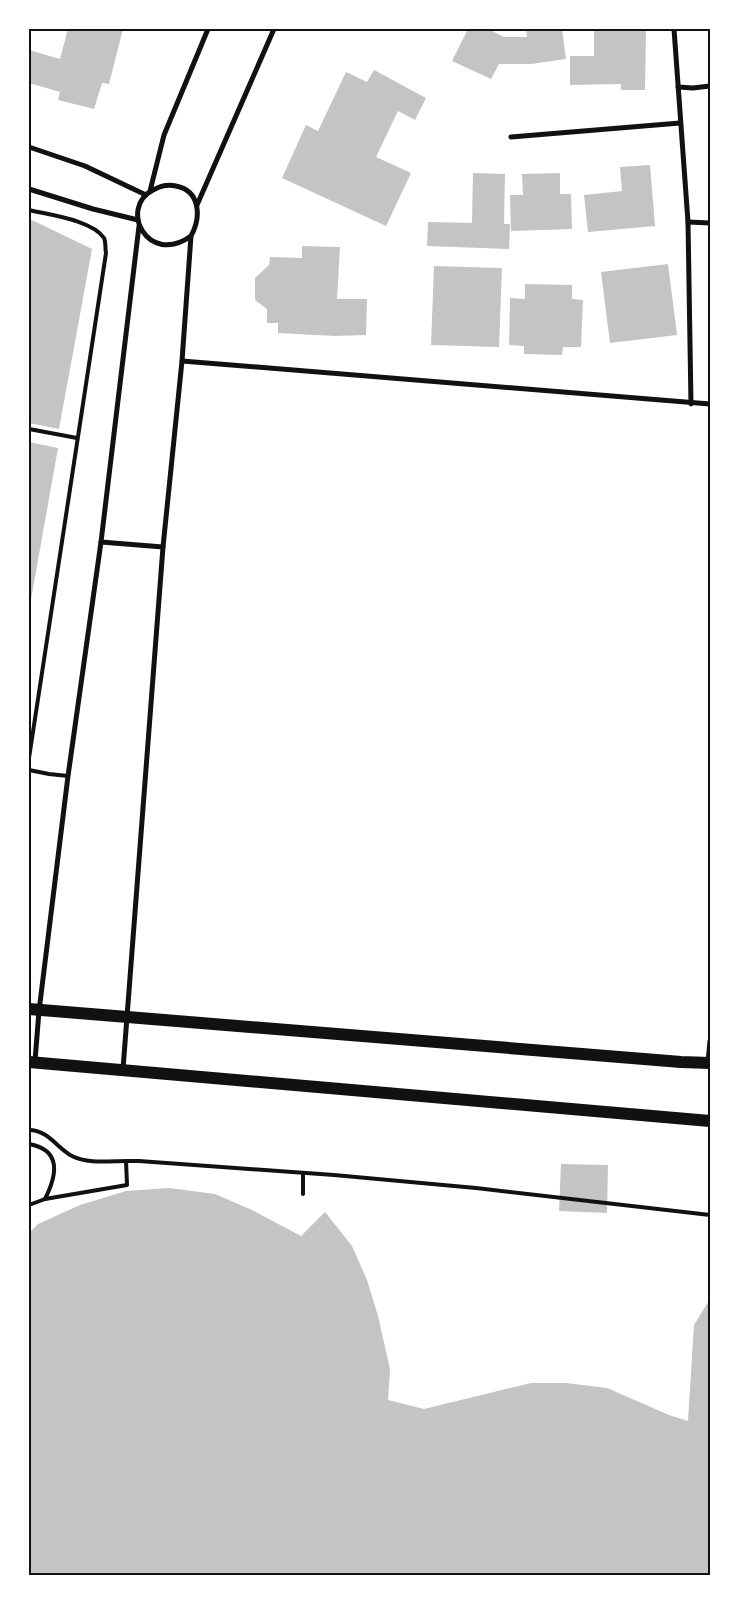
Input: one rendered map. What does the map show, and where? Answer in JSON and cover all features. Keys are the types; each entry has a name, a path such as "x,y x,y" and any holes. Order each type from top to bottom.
{"main road":[{"path":"34,1010 681,1062 709,1062"},
{"path":"32,1062 710,1122"}],"street":[{"path":"32,1062 34,1010 101,542 139,223 139,207 148,193 164,135 208,29"},
{"path":"123,1070 163,547 182,361 191,236 197,220 197,205 274,29"},
{"path":"674,29 688,222 691,404"},
{"path":"678,87 710,86"},
{"path":"511,137 680,123"},
{"path":"29,147 85,166 148,193"},
{"path":"148,193 167,185 177,186 186,190 193,197 197,205"},
{"path":"29,189 139,223 144,234 152,241 161,245 170,246 182,243 191,236"},
{"path":"688,222 710,223"},
{"path":"182,361 691,404 710,404"},
{"path":"101,542 163,547"},
{"path":"709,1062 710,1041"}],"lane":[{"path":"29,210 78,222 94,228 105,240 106,254 29,758"},
{"path":"29,429 77,438"},
{"path":"29,770 68,776"},
{"path":"29,1130 34,1130 47,1136 71,1156 82,1160 126,1161 303,1173 476,1188 710,1215"},
{"path":"29,1144 40,1146 49,1153 54,1163 53,1183 45,1199"},
{"path":"29,1205 45,1199 127,1185 126,1161"},
{"path":"303,1173 303,1194"}],"building":[{"path":"68,29 123,29 109,84 102,83 94,109 58,100 60,92 29,83 29,50 60,59"},
{"path":"468,29 488,29 504,37 527,37 526,29 562,29 566,59 531,64 499,64 491,79 452,61"},
{"path":"594,31 646,31 645,90 621,90 621,84 570,85 570,56 594,56"},
{"path":"374,70 426,98 415,120 398,111 376,157 411,173 386,226 282,178 306,125 318,131 346,72 367,82"},
{"path":"650,165 655,226 588,232 584,195 622,191 620,167"},
{"path":"473,173 505,174 504,224 510,224 509,249 427,246 428,222 472,223"},
{"path":"560,173 560,194 571,194 572,229 511,231 510,195 523,195 522,174"},
{"path":"29,220 92,249 59,429 29,423"},
{"path":"302,246 340,247 337,299 367,299 366,335 335,336 278,333 278,323 267,323 267,309 255,300 255,278 269,265 270,257 302,258"},
{"path":"668,264 677,335 610,343 601,272"},
{"path":"434,266 502,268 499,347 431,345"},
{"path":"525,284 572,285 572,299 583,300 581,347 563,347 562,355 524,354 524,346 509,345 510,298 525,299"},
{"path":"29,442 58,448 30,605 29,605"},
{"path":"561,1164 608,1165 607,1213 559,1211"},
{"path":"169,1188 215,1194 252,1210 301,1236 325,1212 352,1246 367,1280 378,1316 390,1369 388,1400 424,1409 531,1383 566,1383 607,1388 669,1415 688,1421 694,1325 710,1299 710,1575 29,1575 29,1233 38,1224 80,1205 126,1191"}]}
